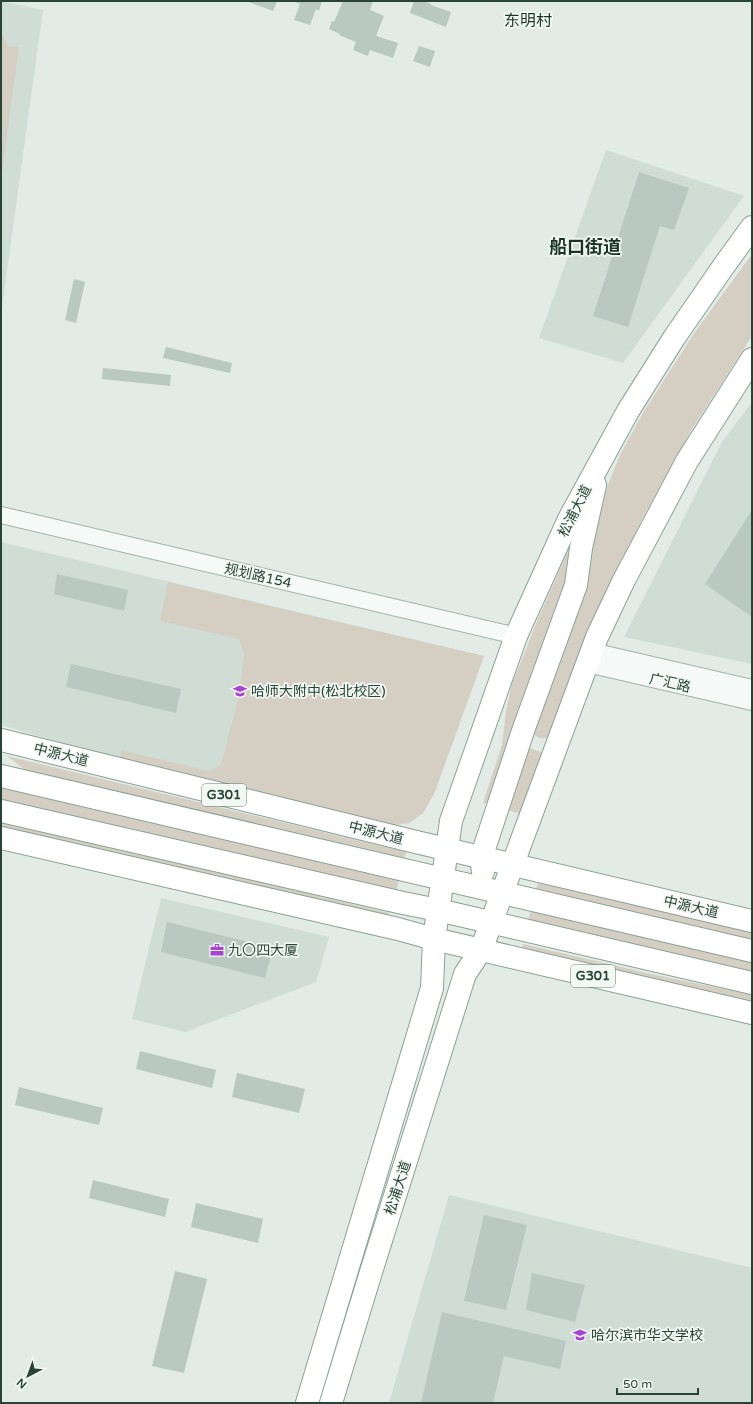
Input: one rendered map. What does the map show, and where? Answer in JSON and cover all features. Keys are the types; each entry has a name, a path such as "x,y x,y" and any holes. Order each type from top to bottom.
{"highway":[{"name":"松浦大道","path":"307,1403 432,988 434,939 451,821 514,640 569,519 628,411 674,338 722,267 752,227"},
{"path":"524,728 526,737 530,741 539,745 549,744 559,738 598,636 623,582 687,461 752,359"},
{"path":"494,891 481,858 524,728 576,585 581,548 601,460"},
{"name":"松浦大道","path":"331,1403 465,974 480,950 491,923 494,891 512,865 559,738"},
{"name":"中源大道","path":"1,740 447,850 752,921"},
{"name":"中源大道","path":"1,776 752,951"},
{"path":"1,811 752,983"},
{"name":"G301","path":"1,838 398,929 480,950 752,1013"}],"street":[{"name":"规划路154","path":"1,515 514,640"},
{"path":"1,526 514,640"},
{"name":"广汇路","path":"590,658 752,688"},
{"name":"广汇路","path":"590,658 752,702"}],"shaded area":[{"path":"1,1 43,10 1,314"},
{"path":"1,32 8,46 19,47 1,179"},
{"path":"606,150 744,196 623,363 539,338"},
{"path":"752,254 752,336 692,429 642,519 615,577 548,737 538,737 533,733 589,560 605,492 620,455 644,411 695,332"},
{"path":"752,402 752,664 624,637 722,442"},
{"name":"哈师大附中(松北校区)","path":"1,542 484,656 434,794 423,813 409,823 395,825 120,760 1,725"},
{"path":"570,546 578,547 494,806 483,803 502,745 506,711 512,684"},
{"path":"168,582 484,656 434,794 423,813 409,823 395,825 120,760 121,750 209,771 221,765 239,696 244,653 239,639 160,621"},
{"path":"526,747 544,753 524,815 507,810"},
{"path":"7,756 406,852 404,861 29,773"},
{"path":"1,786 399,879 396,894 1,802"},
{"path":"1,821 389,913 387,920 21,837 1,825"},
{"path":"538,883 752,932 752,942 536,891"},
{"path":"161,898 329,937 316,982 185,1032 132,1019"},
{"path":"531,911 752,961 752,976 527,924"},
{"path":"523,944 651,974 752,995 752,1006 521,953"},
{"name":"哈尔滨市华文学校","path":"449,1195 752,1268 752,1403 389,1403"}],"building":[{"path":"249,1 277,1 273,11"},
{"path":"296,1 322,1 319,11 316,9 310,25 294,20 300,4"},
{"path":"343,1 373,1 370,10 384,16 376,36 398,43 393,58 370,50 368,56 353,50 356,42 329,29 332,21 334,22"},
{"path":"414,1 423,1 451,12 446,27 410,13"},
{"path":"419,46 435,51 430,67 413,61"},
{"path":"639,172 689,188 674,230 660,226 628,327 593,316"},
{"path":"74,279 85,282 76,323 65,320"},
{"path":"166,347 232,363 230,373 163,358"},
{"path":"103,368 171,375 170,386 102,379"},
{"path":"752,510 752,617 705,584"},
{"path":"57,574 128,590 124,611 54,594"},
{"path":"71,664 181,689 176,713 66,687"},
{"name":"九〇四大厦","path":"167,922 273,948 265,978 161,952"},
{"path":"140,1051 216,1070 212,1088 136,1069"},
{"path":"237,1073 305,1089 299,1113 232,1097"},
{"path":"19,1087 103,1108 99,1125 15,1105"},
{"path":"93,1180 169,1199 165,1217 89,1198"},
{"path":"196,1203 263,1219 258,1243 191,1227"},
{"path":"484,1215 527,1225 506,1310 464,1301"},
{"path":"175,1271 207,1279 184,1373 152,1366"},
{"path":"532,1273 585,1285 575,1322 526,1310"},
{"path":"442,1312 566,1341 560,1369 504,1356 493,1403 421,1403"}],"place":[{"name":"哈师大附中(松北校区)","path":"240,691"},
{"name":"九〇四大厦","path":"217,950"},
{"name":"哈尔滨市华文学校","path":"580,1335"}],"district":[{"name":"东明村","path":"528,21"},
{"name":"船口街道","path":"585,247"}]}
